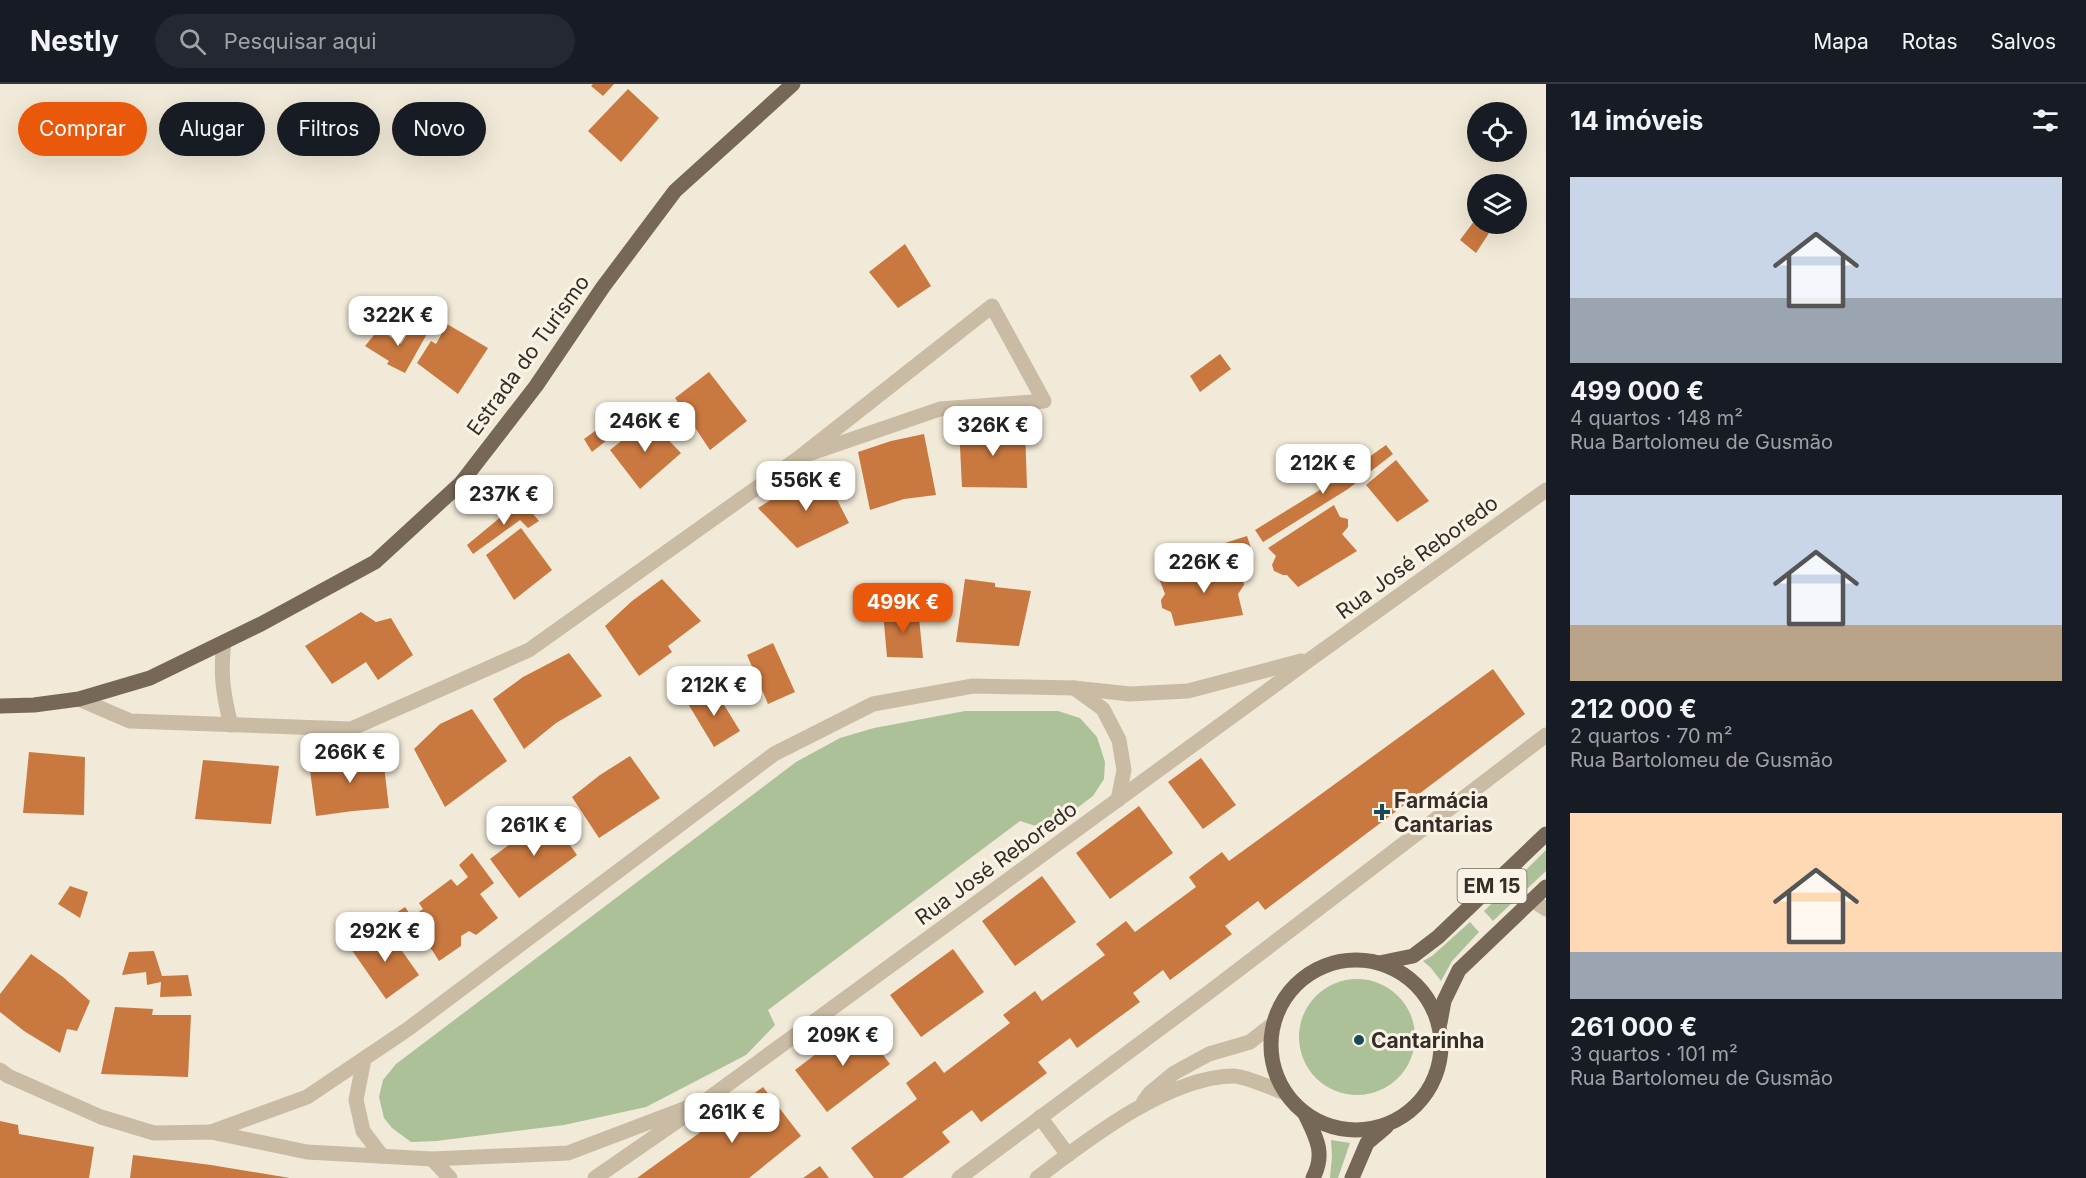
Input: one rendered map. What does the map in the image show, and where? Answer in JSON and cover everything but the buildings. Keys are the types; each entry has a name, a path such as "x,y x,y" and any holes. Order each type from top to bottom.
{"main road":[{"name":"Estrada do Turismo","path":"0,706 34,705 79,699 150,678 224,642 375,562 461,483 536,386 603,287 675,190 793,84"},
{"name":"EM 15","path":"1379,963 1413,956 1438,937 1546,834"},
{"name":"EM 15","path":"1352,1178 1367,1143 1417,1106 1430,1089 1441,1058 1440,1025 1444,1001 1460,970 1546,887"},
{"name":"EM 15","path":"1313,1178 1319,1166 1318,1142 1305,1114 1286,1093 1275,1071 1271,1048 1273,1024 1282,1003 1295,985 1313,971 1334,963 1356,960 1379,963 1400,972 1418,986 1431,1004 1440,1025"},
{"name":"EM 15","path":"1305,1114 1328,1125 1352,1130 1377,1128 1400,1119"}],"street":[{"path":"79,699 130,721 351,729 529,650 800,457 992,306 1044,401 940,409 800,457"},
{"name":"Rua José Reboredo","path":"595,1178 705,1101 1546,490"},
{"path":"224,642 221,669 223,695 231,725"},
{"name":"Rua José Reboredo","path":"211,1132 307,1097 408,1029 774,754 873,704 974,686 1074,688 1130,694 1188,691 1312,658"},
{"path":"1074,688 1103,709 1119,740 1124,770 1118,800"},
{"path":"959,1178 1221,983 1546,735"},
{"path":"1532,900 1546,909"},
{"path":"1140,1106 1150,1093 1174,1073 1209,1054 1250,1042 1273,1024"},
{"path":"364,1059 356,1100 363,1131 382,1156"},
{"path":"0,1071 8,1077 101,1116 154,1133 211,1132"},
{"path":"1037,1178 1140,1106 1196,1082 1235,1076 1286,1093"},
{"name":"Rua José Reboredo","path":"211,1132 307,1152 432,1159 568,1153 705,1101"},
{"path":"1040,1117 1068,1155"},
{"path":"432,1159 450,1178"}],"green space":[{"path":"965,711 1058,711 1080,718 1097,737 1105,762 1104,779 1093,796 1048,830 1020,821 768,1010 775,1025 746,1055 646,1107 564,1125 411,1142 392,1128 384,1118 379,1097 383,1080 396,1064 796,762 840,738 874,728"},
{"path":"1546,850 1546,871 1493,921 1484,911"},
{"path":"1470,922 1479,932 1452,961 1441,981 1423,961 1432,956"},
{"path":"1357,979 1379,984 1398,996 1410,1015 1415,1037 1410,1059 1398,1078 1379,1090 1357,1095 1335,1090 1316,1078 1304,1059 1299,1037 1304,1015 1316,996 1335,984"},
{"path":"1331,1140 1350,1143 1338,1178 1330,1178"}],"place":[{"name":"Farmácia Cantarias","path":"1382,812"},
{"name":"Cantarinha","path":"1359,1040"}]}
